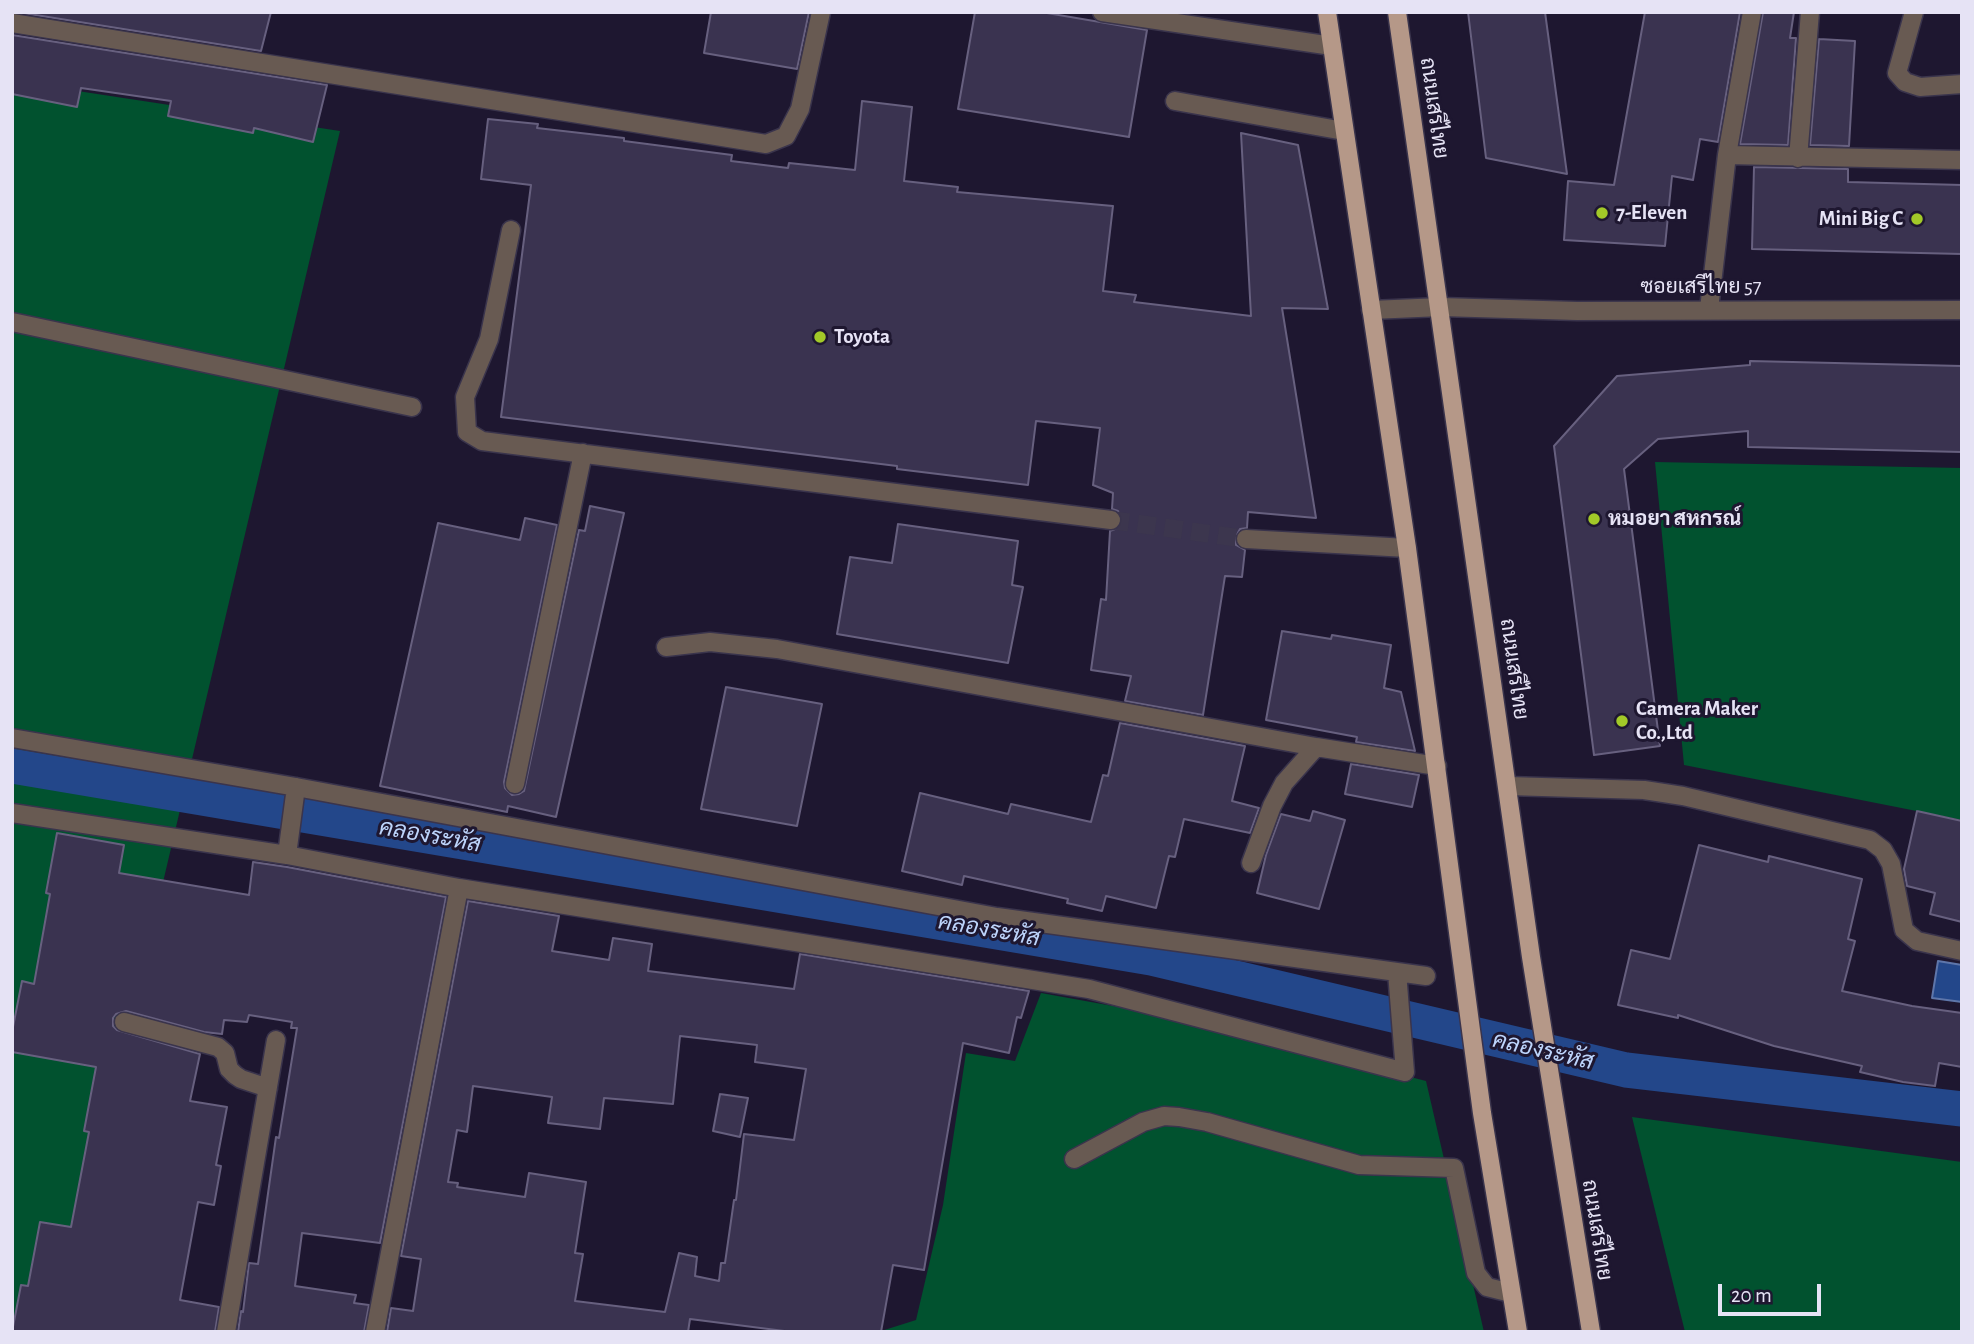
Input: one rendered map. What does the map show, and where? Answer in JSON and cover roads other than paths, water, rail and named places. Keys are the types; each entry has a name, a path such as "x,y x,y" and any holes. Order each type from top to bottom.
{"main road":[{"path":"1327,12 1407,548 1482,1113 1518,1332"},
{"name":"ถนนเสรีไทย","path":"1397,12 1441,307 1531,957 1591,1332"}],"street":[{"path":"12,23 766,144 786,136 800,109 821,12"},
{"path":"1102,12 1332,46"},
{"path":"1709,309 1727,155 1752,12"},
{"path":"1798,158 1810,12"},
{"path":"1914,12 1897,73 1905,82 1920,87 1962,85"},
{"path":"1174,101 1344,131"},
{"path":"1727,155 1962,160"},
{"path":"511,230 489,339 465,397 467,432 482,441 1111,520"},
{"name":"ซอยเสรีไทย 57","path":"1371,310 1441,307 1577,311 1962,310"},
{"path":"12,322 412,407"},
{"path":"515,784 583,453"},
{"path":"1245,539 1407,548"},
{"path":"666,647 710,642 777,649 1316,747 1437,766"},
{"path":"12,738 997,917 1398,977 1426,976"},
{"path":"1251,863 1272,806 1284,783 1316,747"},
{"path":"1508,786 1644,790 1683,796 1870,840 1883,850 1891,863 1904,930 1917,941 1962,951"},
{"path":"288,847 296,790"},
{"path":"12,814 288,847 459,888 1089,989 1405,1072 1398,977"},
{"path":"375,1332 459,888"},
{"path":"124,1023 218,1047 225,1053 229,1069 234,1074 268,1088"},
{"path":"226,1332 276,1040"},
{"path":"1074,1159 1143,1122 1164,1116 1179,1116 1359,1166 1454,1168 1476,1273 1487,1287 1511,1293"}],"water":[{"path":"1938,961 1962,965 1962,1002 1932,998"}],"waterway":[{"name":"คลองระหัส","path":"12,766 1151,958 1626,1070 1962,1109"}],"tunnel":[{"path":"1111,520 1246,539"}],"place":[{"name":"7-Eleven","path":"1602,213"},
{"name":"Mini Big C","path":"1917,219"},
{"name":"Toyota","path":"820,337"},
{"name":"หมอยา สหกรณ์","path":"1594,519"},
{"name":"Camera Maker Co.,Ltd","path":"1622,721"}]}
